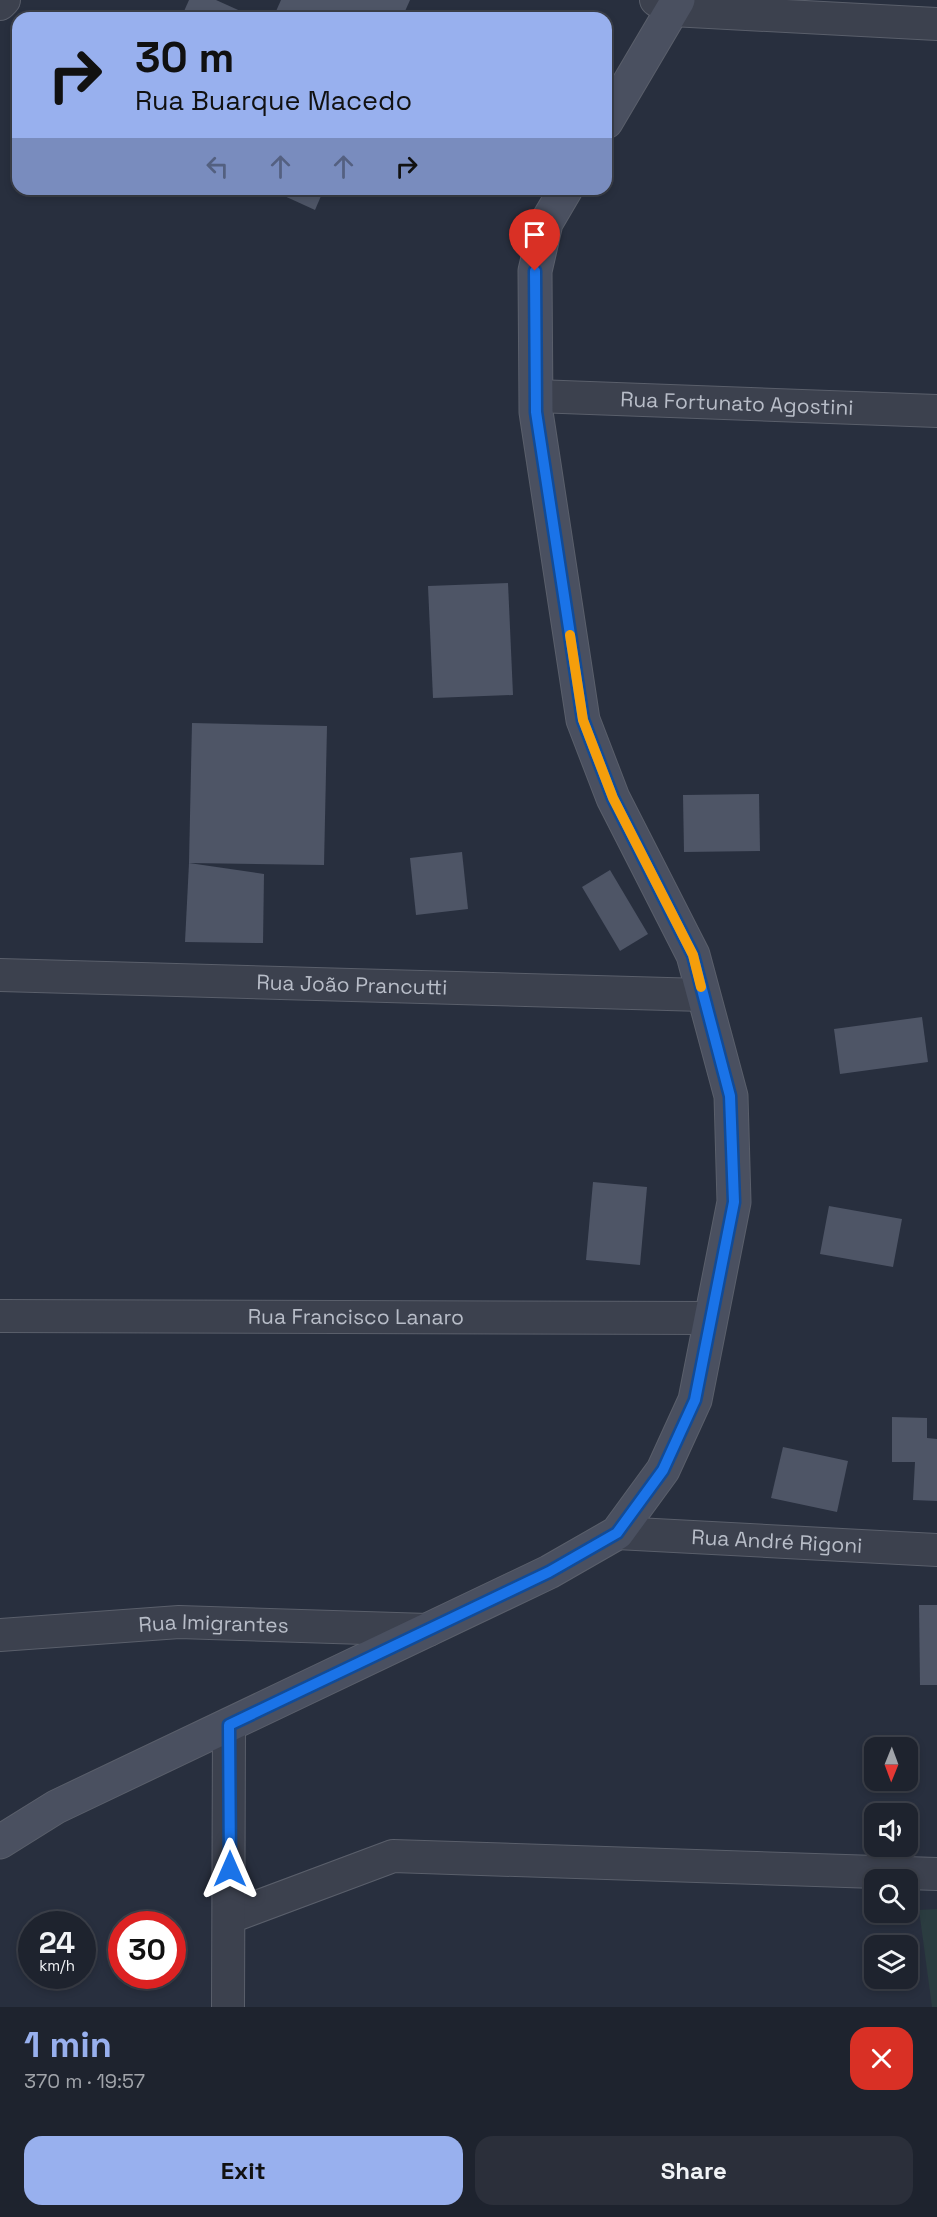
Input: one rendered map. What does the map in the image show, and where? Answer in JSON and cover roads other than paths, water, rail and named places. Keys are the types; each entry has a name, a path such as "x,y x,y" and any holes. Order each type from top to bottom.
{"main road":[{"path":"612,111 669,3"},
{"path":"0,1842 56,1808 549,1572 617,1533 663,1470 695,1400 734,1202 730,1096 693,955 613,798 583,720 536,412 535,271 546,223 562,195"}],"street":[{"path":"0,4 4,0"},
{"path":"669,3 937,24"},
{"name":"Rua Fortunato Agostini","path":"536,396 937,411"},
{"name":"Rua João Prancutti","path":"0,975 704,995"},
{"name":"Rua Francisco Lanaro","path":"0,1317 711,1318"},
{"name":"Rua André Rigoni","path":"617,1533 937,1550"},
{"name":"Rua Imigrantes","path":"0,1635 179,1622 428,1630"},
{"path":"228,2007 229,1725"},
{"path":"230,1917 393,1856 937,1874"}]}
